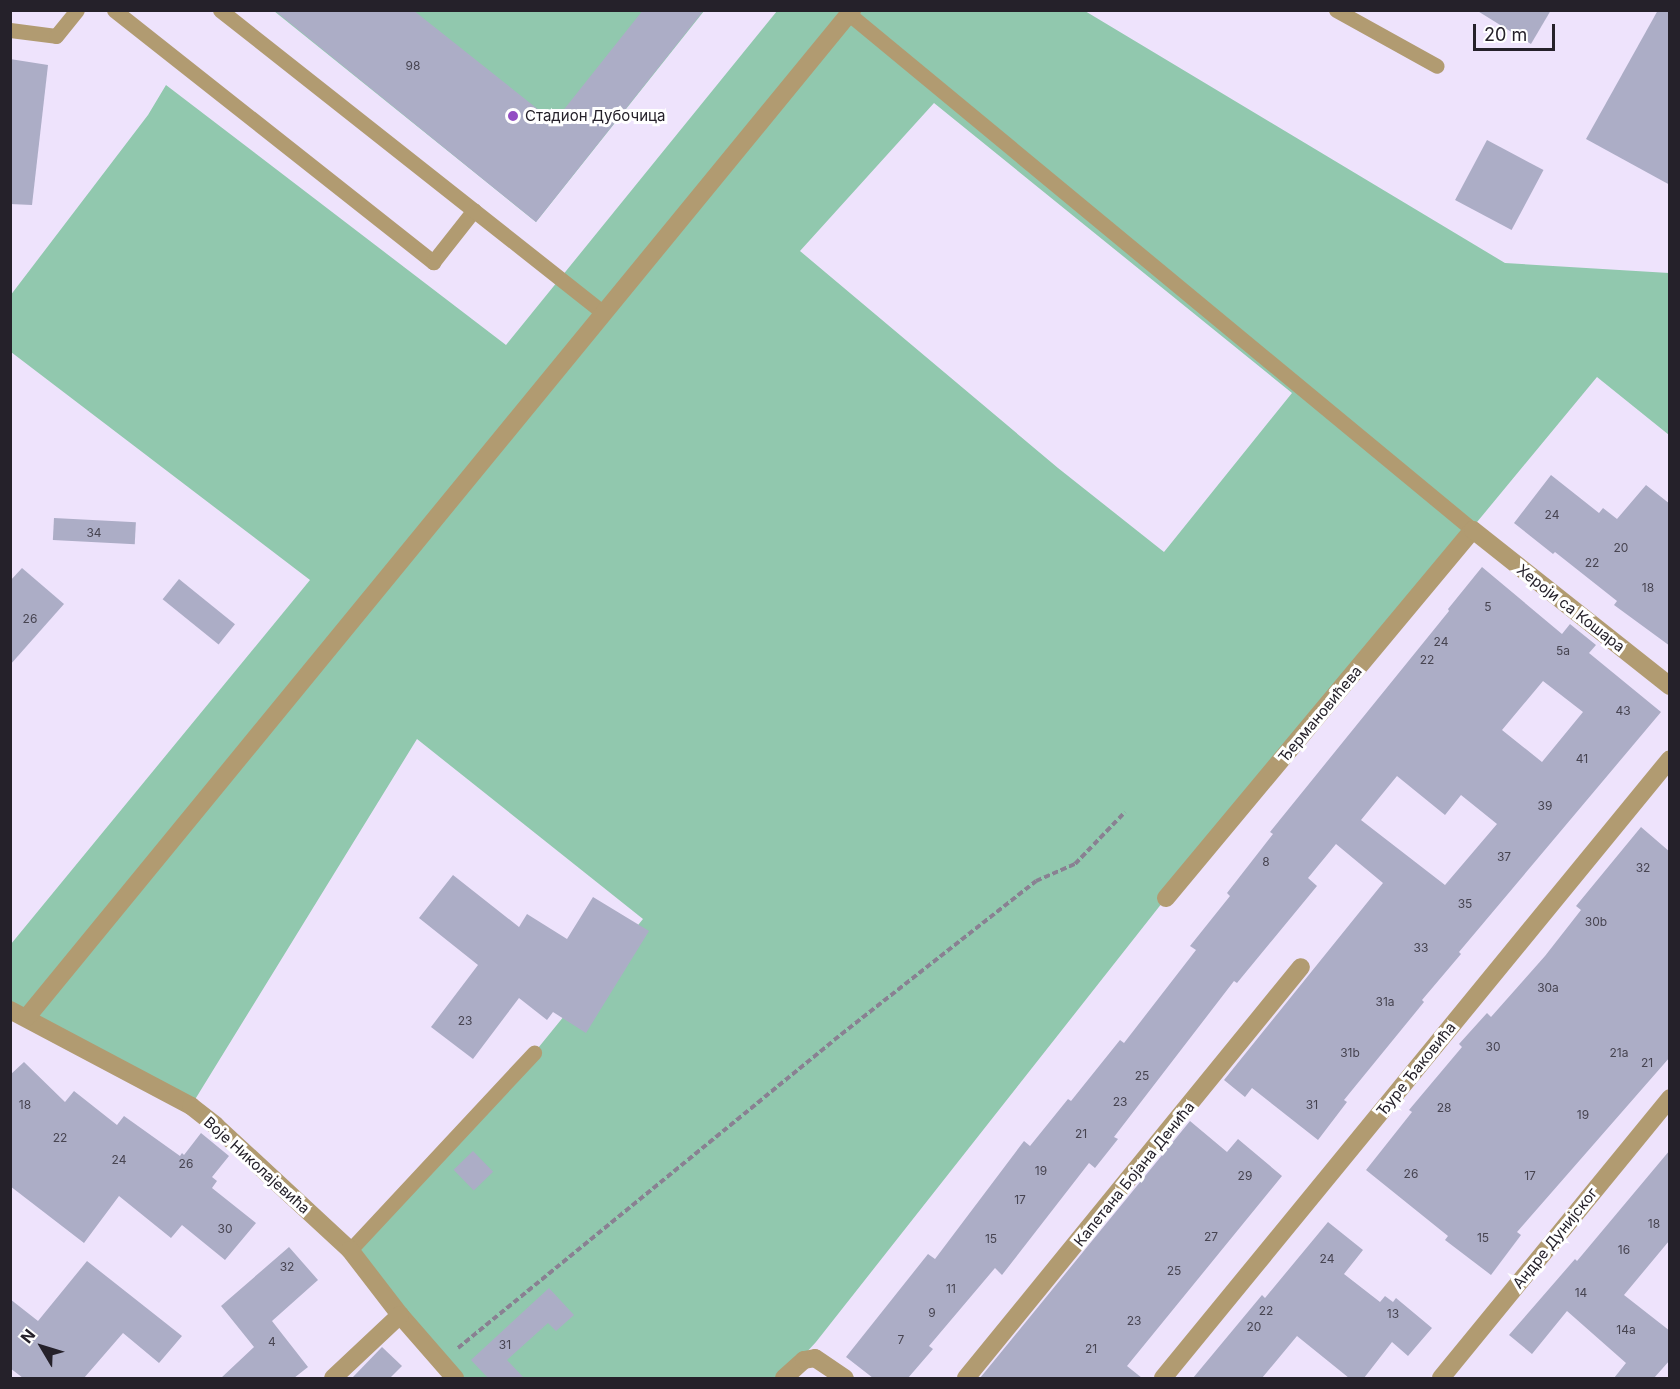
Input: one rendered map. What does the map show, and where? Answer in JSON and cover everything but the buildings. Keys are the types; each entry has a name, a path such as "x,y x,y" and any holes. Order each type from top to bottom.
{"street":[{"path":"19,1014 604,313 850,12"},
{"name":"Хероји са Кошара","path":"1473,530 1670,686"},
{"name":"Ђермановићева","path":"1166,898 1473,530"},
{"name":"Ђуре Ђаковића","path":"1163,1378 1670,759"},
{"name":"Капетана Бојана Денића","path":"966,1378 1301,967"},
{"name":"Воје Николајевића","path":"19,1014 190,1106 215,1125 350,1250 400,1316 455,1378"},
{"name":"Андре Дунијског","path":"1441,1378 1670,1098"},
{"path":"333,1378 400,1316"},
{"path":"784,1378 804,1360 815,1358 845,1378"}],"lane":[{"path":"10,30 56,36 77,10"},
{"path":"114,10 433,262 474,210"},
{"path":"220,10 604,313"},
{"path":"1336,10 1437,66"},
{"path":"850,12 1473,530"},
{"path":"350,1250 534,1053"}],"path":[{"path":"441,1362 834,1040 1027,888 1036,881 1075,864 1125,812"}],"green space":[{"name":"Стадион Дубочица","path":"274,11 704,11 536,222"},
{"path":"777,11 1085,11 1505,263 1669,273 1669,435 1597,377 1166,898 816,1342 783,1378 462,1378 350,1250 534,1053 643,919 417,739 191,1106 11,1010 11,944 310,580 11,352 10,296 148,115 166,85 506,345","holes":["934,103 1292,393 1164,552 1058,468 800,251"]}],"place":[{"name":"Стадион Дубочица","path":"513,116"}]}
